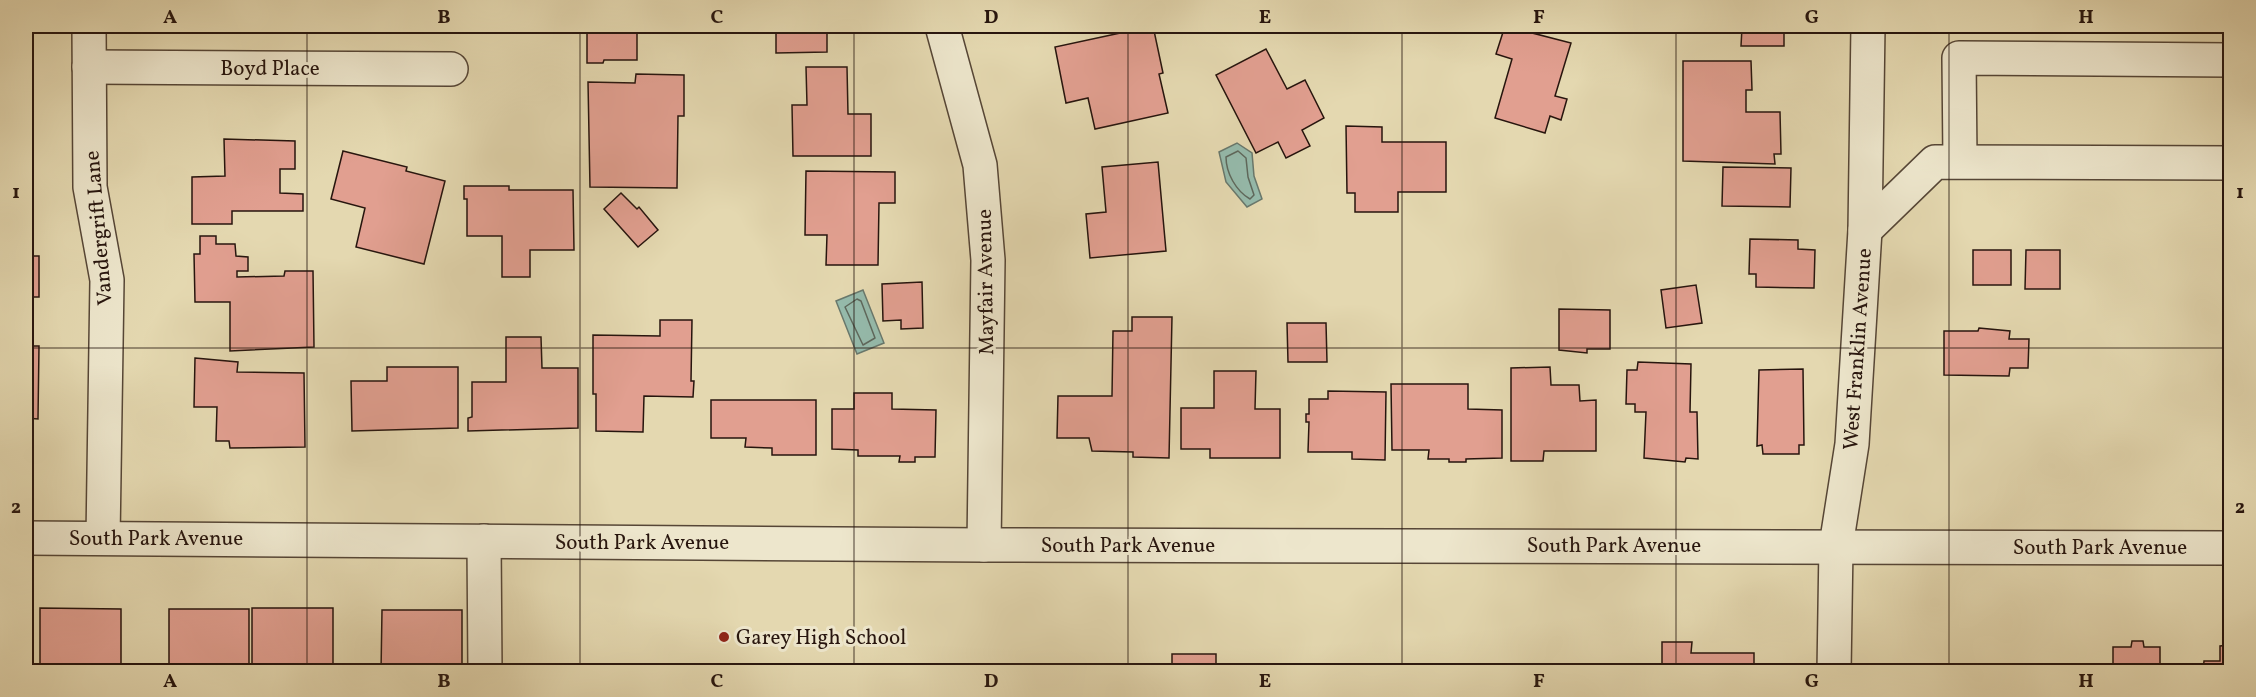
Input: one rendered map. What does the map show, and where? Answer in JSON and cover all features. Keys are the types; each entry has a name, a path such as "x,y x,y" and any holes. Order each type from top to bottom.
{"street":[{"name":"Vandergrift Lane","path":"89,26 90,187 107,280 103,538"},
{"name":"Mayfair Avenue","path":"942,26 980,165 988,260 984,545"},
{"name":"West Franklin Avenue","path":"1834,672 1836,546 1852,444 1865,230 1868,26"},
{"path":"1960,161 1959,58 2230,60"},
{"name":"Boyd Place","path":"89,67 451,69"},
{"path":"1865,230 1935,162 2230,163"},
{"name":"South Park Avenue","path":"26,538 984,545 2230,548"},
{"path":"484,541 485,672"}],"water":[{"path":"1237,143 1252,153 1254,176 1262,199 1247,207 1226,182 1219,152"},
{"path":"863,290 884,343 857,354 836,301"}],"building":[{"path":"587,26 679,26 637,27 637,60 604,60 603,63 587,63"},
{"path":"776,26 827,26 827,52 776,53"},
{"path":"1153,26 1163,73 1159,74 1168,113 1095,129 1088,98 1066,103 1055,47"},
{"path":"1505,26 1571,43 1555,96 1567,99 1561,120 1550,116 1545,133 1495,118 1512,59 1496,54"},
{"path":"1686,26 1784,26 1784,46 1741,46 1742,28 1717,30"},
{"path":"1266,49 1287,89 1305,80 1324,118 1302,130 1310,146 1286,158 1278,142 1256,153 1216,75"},
{"path":"1683,61 1751,61 1752,90 1746,90 1746,112 1780,112 1781,154 1774,154 1775,164 1683,161"},
{"path":"806,67 847,67 848,114 871,114 871,156 793,156 792,105 807,105"},
{"path":"636,74 684,75 684,116 678,116 677,188 590,187 588,82 635,83"},
{"path":"1346,126 1382,127 1382,142 1446,142 1446,192 1398,192 1398,212 1355,212 1355,193 1347,193"},
{"path":"224,139 295,141 295,169 280,169 280,193 303,194 303,211 232,211 232,224 192,224 192,177 225,176"},
{"path":"343,151 407,167 406,171 445,181 424,264 356,247 365,208 331,199"},
{"path":"1158,162 1166,251 1090,258 1086,214 1106,212 1102,167"},
{"path":"1723,167 1791,168 1790,207 1722,206"},
{"path":"806,171 895,172 895,203 879,203 878,265 826,265 827,235 805,235"},
{"path":"464,186 509,186 509,190 573,190 574,250 530,250 530,277 502,277 502,236 467,236 467,199 464,199"},
{"path":"621,193 637,209 639,207 658,230 638,247 604,209"},
{"path":"200,236 216,236 216,244 235,244 236,256 248,257 248,271 237,271 237,277 284,276 285,271 313,271 314,347 230,351 230,302 195,302 194,254 200,254"},
{"path":"1750,239 1798,240 1798,249 1815,250 1814,288 1756,287 1756,274 1749,274"},
{"path":"1973,250 2011,250 2011,285 1973,285"},
{"path":"2026,250 2060,250 2060,289 2025,289"},
{"path":"26,256 39,256 39,297 26,297"},
{"path":"922,282 923,328 901,329 901,320 883,321 882,284"},
{"path":"1696,285 1702,323 1666,328 1661,290"},
{"path":"1559,309 1610,310 1610,349 1587,349 1587,353 1559,350"},
{"path":"1132,317 1172,317 1169,458 1133,457 1133,452 1092,451 1089,438 1057,438 1058,396 1112,396 1113,331 1132,331"},
{"path":"660,320 692,320 693,397 644,396 643,432 596,431 596,394 593,394 593,335 660,336"},
{"path":"1287,323 1326,323 1327,362 1288,362"},
{"path":"1979,328 2010,331 2009,339 2029,339 2028,368 2010,368 2009,376 1944,375 1944,331 1978,331"},
{"path":"506,337 541,337 542,368 578,368 578,428 468,431 468,418 472,417 472,382 506,382"},
{"path":"26,346 39,346 38,419 26,418"},
{"path":"195,358 238,362 237,372 304,373 305,447 230,448 229,441 216,441 217,407 194,407"},
{"path":"1638,362 1691,364 1690,412 1697,412 1698,459 1686,458 1685,462 1644,458 1646,412 1635,412 1635,404 1626,404 1627,370 1637,370"},
{"path":"387,367 458,367 458,428 352,431 351,381 387,381"},
{"path":"1550,367 1551,385 1579,385 1580,401 1596,400 1596,451 1544,451 1543,461 1511,461 1511,368"},
{"path":"1803,369 1804,445 1799,445 1799,454 1763,454 1762,445 1757,446 1759,370"},
{"path":"1214,371 1256,371 1255,409 1280,409 1280,458 1210,458 1210,449 1181,449 1181,408 1214,408"},
{"path":"1391,384 1468,384 1468,409 1502,410 1502,458 1449,462 1449,459 1428,459 1429,450 1392,450"},
{"path":"1328,391 1386,392 1385,460 1352,459 1352,452 1308,452 1309,422 1306,422 1306,414 1309,414 1309,399 1328,399"},
{"path":"854,393 892,393 892,409 936,410 935,457 915,457 915,462 899,462 900,456 858,456 858,450 832,449 832,409 854,409"},
{"path":"711,400 816,400 816,455 772,455 772,448 745,447 746,438 711,438"},
{"path":"40,608 121,609 121,672 40,672"},
{"path":"252,608 333,608 333,672 252,672"},
{"path":"169,609 249,609 249,672 169,672"},
{"path":"382,610 462,610 462,672 381,672"},
{"path":"2132,641 2143,641 2144,647 2160,647 2160,672 2113,672 2113,647 2131,647"},
{"path":"1662,642 1692,642 1691,653 1754,653 1754,672 1662,672"},
{"path":"2230,645 2230,672 2203,672 2204,661 2220,661 2220,646"},
{"path":"1172,654 1216,654 1216,672 1172,672"}],"place":[{"name":"Garey High School","path":"724,637"}]}
